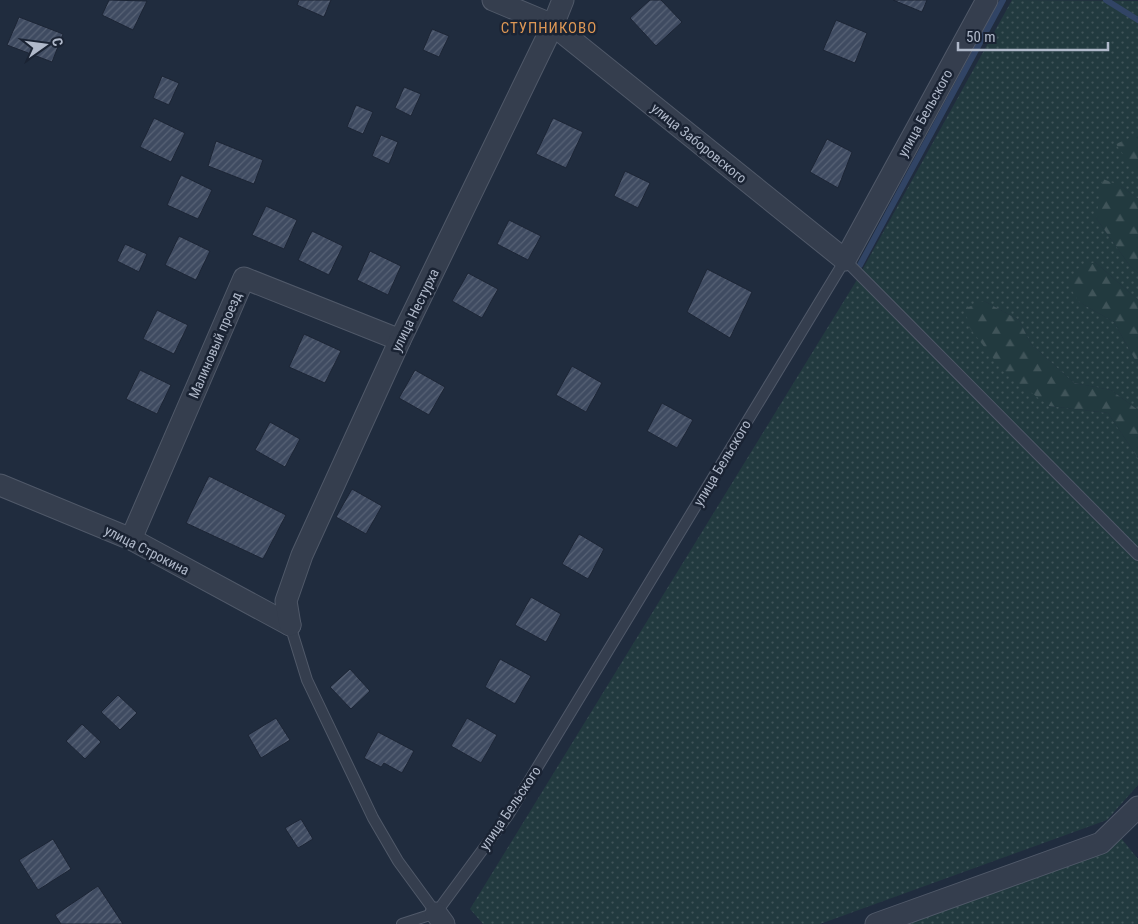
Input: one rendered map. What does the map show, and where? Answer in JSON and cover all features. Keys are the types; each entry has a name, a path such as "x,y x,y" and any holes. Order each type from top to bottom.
{"street":[{"name":"улица Заборовского","path":"493,0 553,25 845,260"},
{"name":"улица Нестурха","path":"290,625 286,601 302,555 400,340 553,25 563,0"},
{"name":"улица Бельского","path":"845,260 987,0"},
{"name":"Малиновый проезд","path":"131,539 244,278 400,340"},
{"name":"улица Строкина","path":"0,485 131,539 290,625"},
{"path":"876,924 1100,843 1138,807"}],"lane":[{"path":"845,260 1138,555"},
{"name":"улица Бельского","path":"440,919 509,814 845,260"},
{"path":"290,625 307,680 373,818 398,861 440,919 402,924"}],"green space":[{"path":"1012,0 1138,1 1138,136 1134,136 1138,199 1121,186 1096,218 1130,266 1138,273 1138,300 1095,262 1079,302 1114,322 1138,365 1138,410 1111,390 1074,383 1031,344 1019,320 984,301 1049,406 1108,413 1138,458 1138,785 1107,820 820,924 483,924 470,909 855,283"},
{"path":"1138,136 1138,176 1116,144"},
{"path":"1103,179 1121,186 1138,199 1138,273 1130,266 1096,218"},
{"path":"1095,262 1138,300 1138,365 1114,322 1079,302 1069,286 1077,269"},
{"path":"984,301 1019,320 1031,344 1074,383 1111,390 1138,410 1138,458 1108,413 1049,406 1004,372 968,326 966,308"},
{"path":"1112,827 1138,859 1138,924 870,924"}],"building":[{"path":"109,0 147,1 133,30 102,15"},
{"path":"299,0 331,0 324,17 297,5"},
{"path":"650,0 661,0 682,22 656,46 630,18"},
{"path":"893,0 927,0 922,12"},
{"path":"19,17 63,34 52,62 7,45"},
{"path":"836,20 867,33 855,63 823,50"},
{"path":"432,29 449,36 439,57 423,50"},
{"path":"162,76 179,83 169,105 153,98"},
{"path":"404,87 421,94 411,116 395,108"},
{"path":"356,105 373,112 363,134 347,127"},
{"path":"154,118 185,133 171,162 140,147"},
{"path":"553,118 583,132 566,168 536,154"},
{"path":"381,135 398,142 389,164 372,156"},
{"path":"827,139 852,152 838,188 810,172"},
{"path":"216,141 263,160 254,184 208,166"},
{"path":"625,171 650,183 638,208 614,196"},
{"path":"181,175 212,190 198,219 167,205"},
{"path":"266,206 297,220 284,249 252,235"},
{"path":"509,220 541,236 528,260 497,244"},
{"path":"312,231 343,246 329,275 298,260"},
{"path":"179,236 210,251 196,280 165,265"},
{"path":"125,244 147,254 139,272 117,261"},
{"path":"370,251 401,266 388,295 357,280"},
{"path":"707,269 752,292 730,338 687,312"},
{"path":"468,273 498,289 482,318 452,301"},
{"path":"157,310 188,325 174,354 143,339"},
{"path":"304,334 341,351 325,383 289,367"},
{"path":"572,366 602,383 586,412 556,395"},
{"path":"140,370 171,385 157,414 126,399"},
{"path":"415,370 445,387 429,415 399,398"},
{"path":"662,403 693,420 677,448 647,431"},
{"path":"270,422 300,439 285,467 255,450"},
{"path":"209,476 286,515 263,559 186,523"},
{"path":"352,489 382,506 366,534 336,517"},
{"path":"579,534 604,549 588,579 562,564"},
{"path":"531,597 561,614 546,642 515,625"},
{"path":"500,659 531,676 515,704 485,687"},
{"path":"350,669 370,691 351,709 330,687"},
{"path":"118,695 137,713 120,730 101,712"},
{"path":"276,718 290,740 261,758 248,735"},
{"path":"467,718 497,735 481,763 451,746"},
{"path":"82,724 101,742 85,759 66,741"},
{"path":"378,732 414,751 402,773 384,763 381,767 364,758"},
{"path":"301,819 313,839 298,848 285,828"},
{"path":"53,839 71,869 38,890 19,860"},
{"path":"98,886 123,924 61,924 55,915"}],"waterway":[{"path":"860,265 1003,0"},
{"path":"1106,0 1138,20"}],"district":[{"name":"СТУПНИКОВО","path":"549,28"}]}
